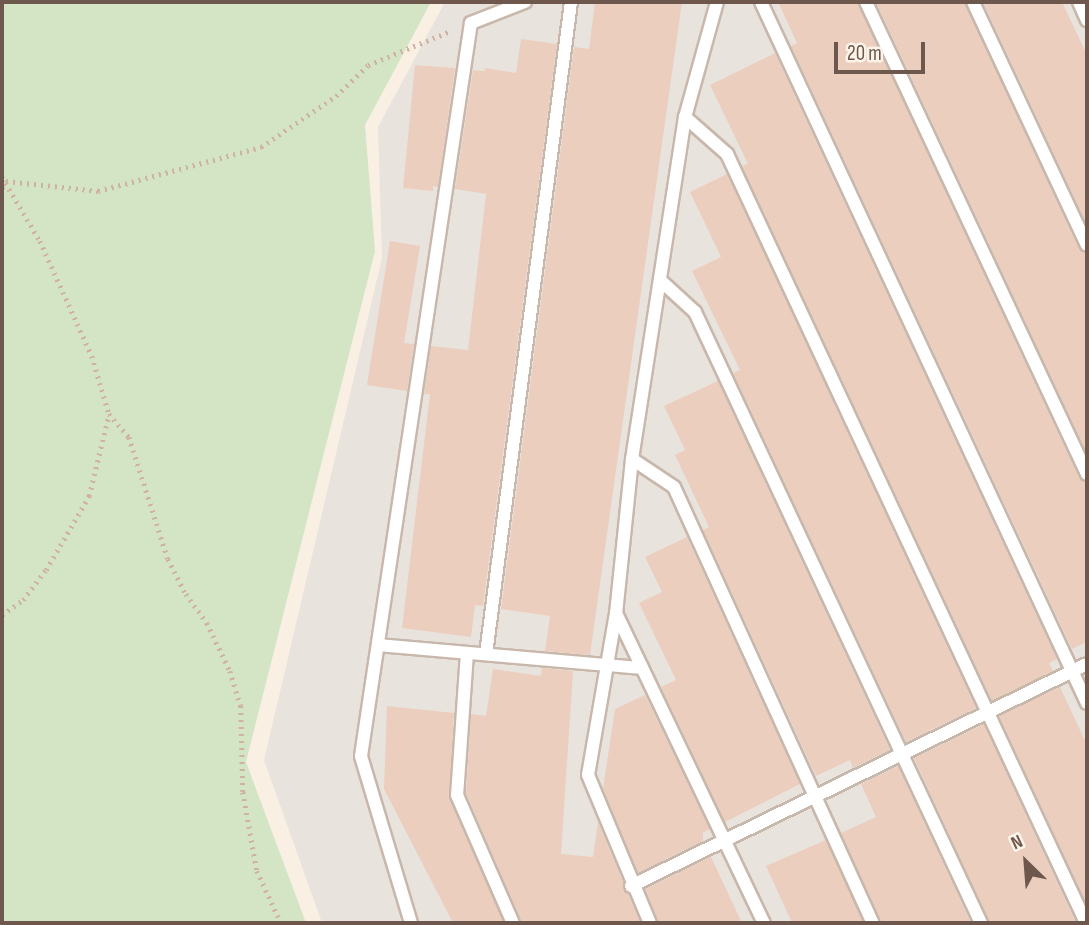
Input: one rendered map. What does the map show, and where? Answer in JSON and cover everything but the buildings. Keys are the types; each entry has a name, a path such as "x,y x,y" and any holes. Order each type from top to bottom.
{"lane":[{"path":"411,923 361,757 471,23 525,2"},
{"path":"486,654 571,2"},
{"path":"650,923 631,886 587,775 616,613 632,459 685,117 717,2"},
{"path":"761,2 1087,703"},
{"path":"866,2 1087,474"},
{"path":"973,2 1087,245"},
{"path":"1079,2 1087,20"},
{"path":"685,117 727,154 1086,923"},
{"path":"661,281 695,312 981,923"},
{"path":"632,459 674,487 873,923"},
{"path":"616,613 764,923"},
{"path":"378,645 642,668"},
{"path":"467,653 457,795 513,923"},
{"path":"631,886 727,842 1087,664"}],"path":[{"path":"4,179 97,191 261,147 336,96 368,65 471,23"},
{"path":"2,188 4,179"},
{"path":"4,179 40,241 92,356 109,414 129,437 168,559 186,594 207,623 230,671 241,706 243,792 257,871 281,923"},
{"path":"2,615 23,600 46,570 89,496 109,414"}],"shaded area":[{"path":"445,2 1087,2 1087,923 322,923 264,760 382,258 378,127"}],"green space":[{"path":"2,2 431,2 365,125 375,251 246,762 306,923 2,923"}]}
